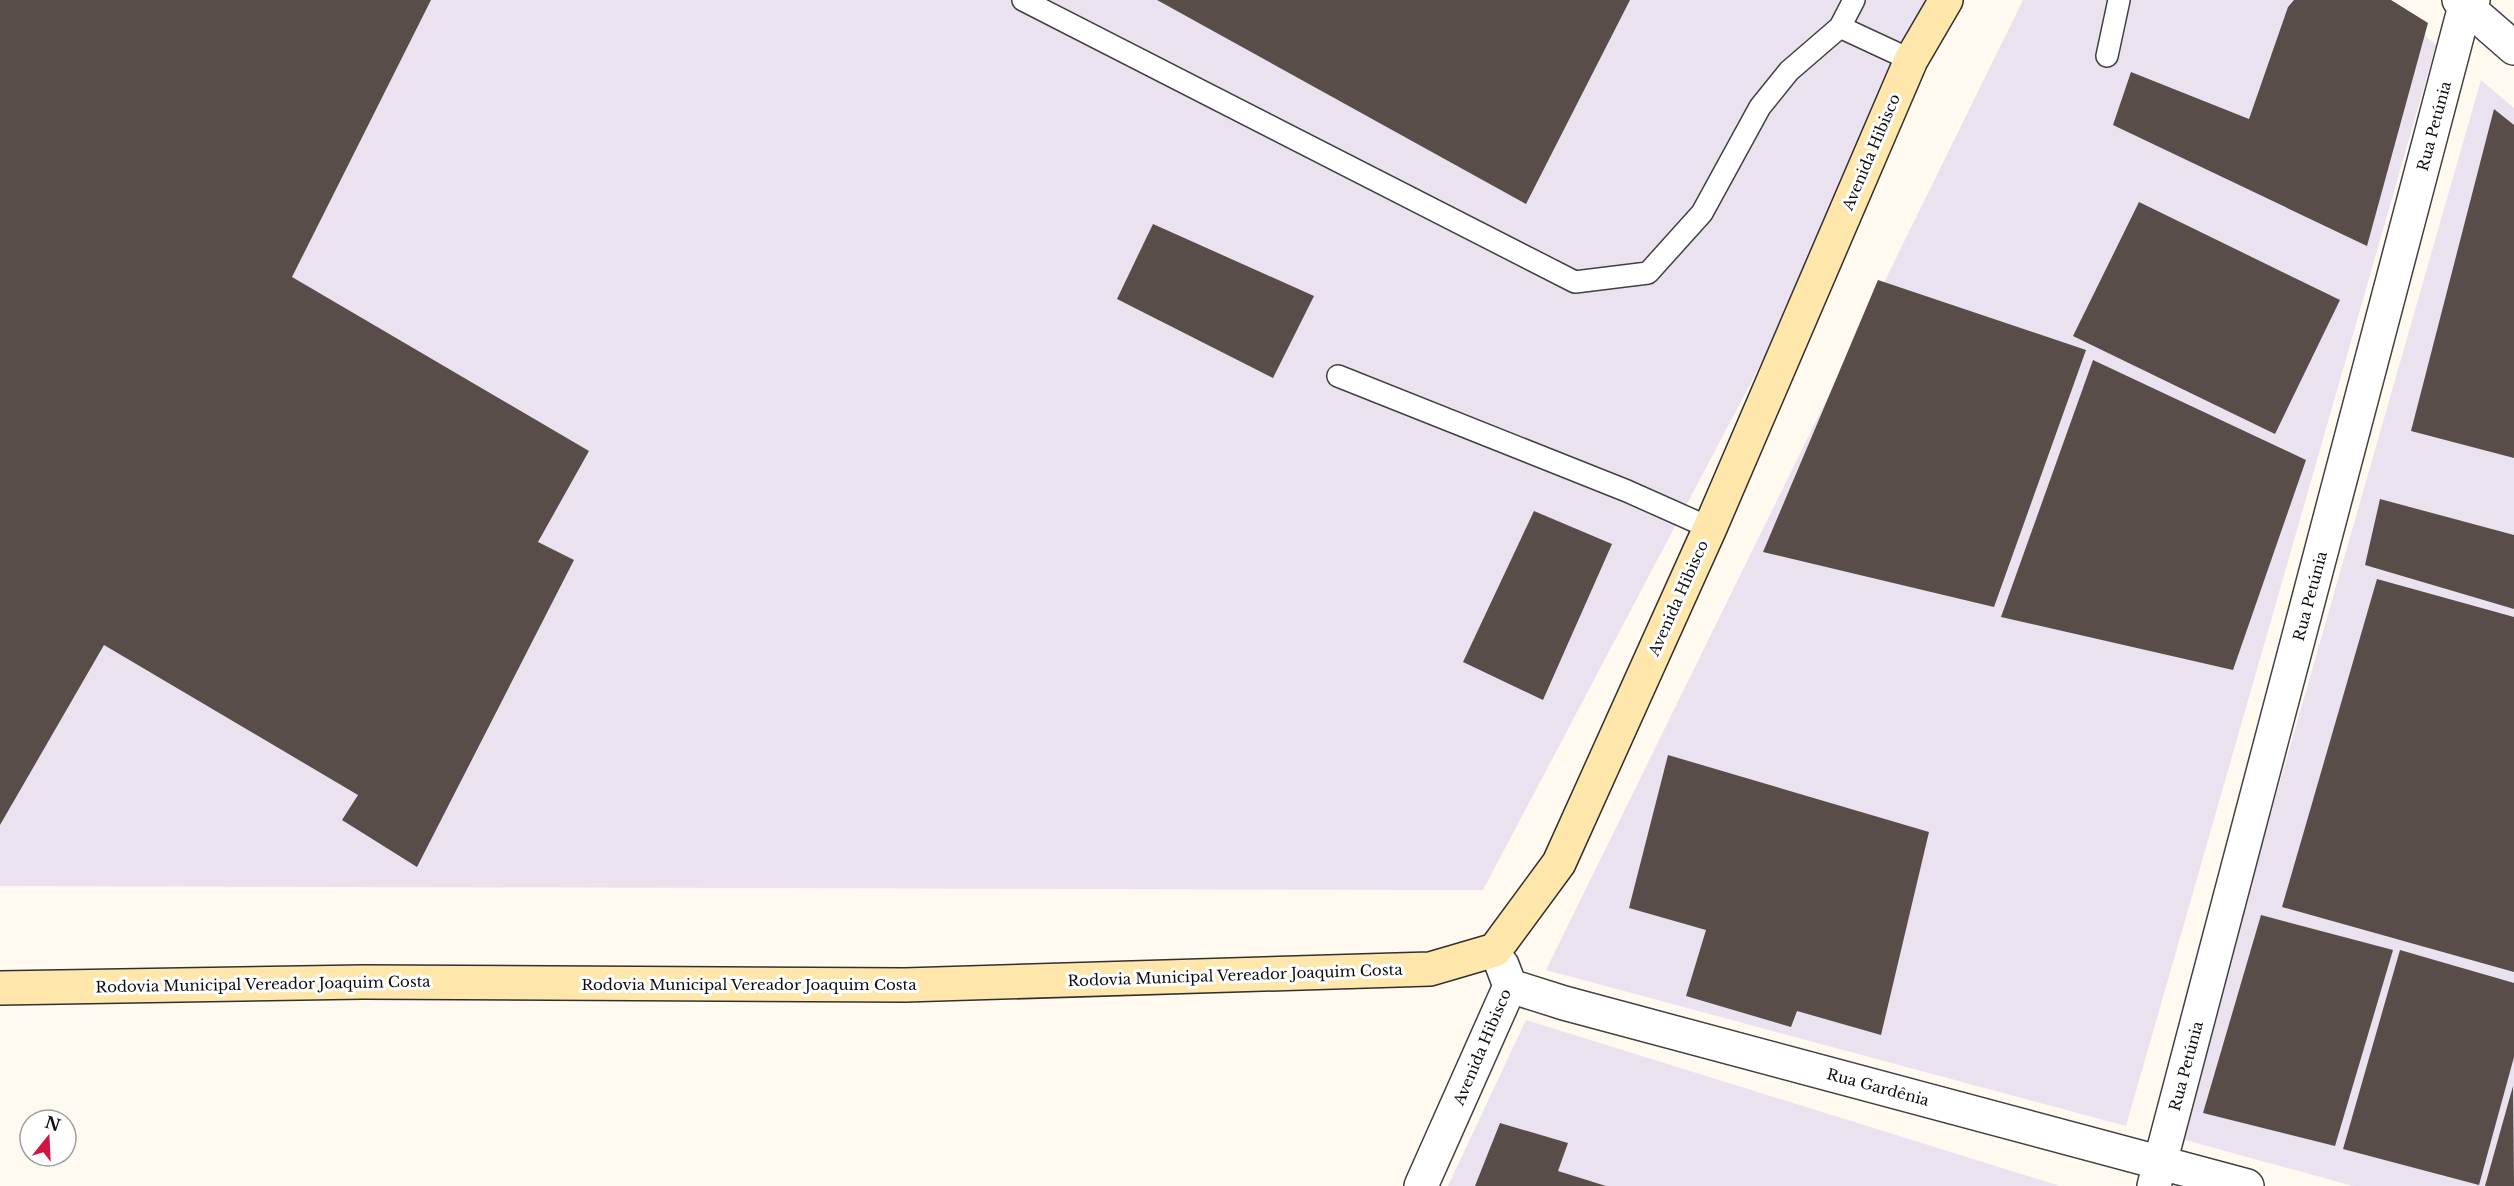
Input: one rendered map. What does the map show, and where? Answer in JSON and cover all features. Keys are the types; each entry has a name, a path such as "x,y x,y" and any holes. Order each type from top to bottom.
{"main road":[{"name":"Avenida Hibisco","path":"1495,950 1559,863 1710,528 1911,60 1946,0"},
{"name":"Rodovia Municipal Vereador Joaquim Costa","path":"0,988 363,982 917,985 1430,969 1495,950"}],"street":[{"path":"2466,2 2514,48"},
{"name":"Rua Petúnia","path":"2157,1174 2466,2"},
{"name":"Avenida Hibisco","path":"1422,1186 1510,986 1495,950"},
{"name":"Rua Gardênia","path":"1510,986 2157,1174 2247,1186"}],"lane":[{"path":"1023,0 1575,282 1648,273 1702,213 1760,107 1789,71 1839,27 1854,0"},
{"path":"2107,56 2119,0"},
{"path":"1839,27 1911,60"},
{"path":"1338,376 1627,490 1710,528"}],"shaded area":[{"path":"0,0 1953,0 1483,890 0,886"},
{"path":"2023,0 2383,0 2436,45 2126,1126 1546,970"},
{"path":"2481,80 2514,108 2514,1186 2353,1186 2178,1138"},
{"path":"1526,1020 2060,1186 1448,1186"}],"building":[{"path":"0,0 431,0 292,277 589,451 538,542 574,560 417,867 342,820 358,795 104,645 0,825"},
{"path":"1157,0 1630,0 1526,204"},
{"path":"2294,0 2391,0 2428,23 2367,246 2113,125 2131,72 2249,119 2288,7"},
{"path":"2494,109 2514,125 2514,458 2411,431"},
{"path":"2139,202 2340,300 2275,434 2073,336"},
{"path":"1153,224 1314,296 1273,378 1117,299"},
{"path":"1878,280 2086,350 1994,607 1763,552"},
{"path":"2093,360 2306,460 2233,670 2001,617"},
{"path":"2380,499 2514,535 2514,609 2365,565"},
{"path":"1534,511 1612,544 1543,700 1463,662"},
{"path":"2377,579 2514,617 2514,972 2282,907"},
{"path":"1668,755 1929,832 1881,1035 1797,1011 1791,1027 1686,996 1706,930 1629,908"},
{"path":"2261,915 2393,950 2335,1146 2203,1113"},
{"path":"2400,950 2514,983 2514,1057 2479,1185 2343,1149"},
{"path":"2513,1086 2514,1186 2485,1186"},
{"path":"1500,1123 1568,1143 1558,1171 1606,1186 1475,1186"}]}
